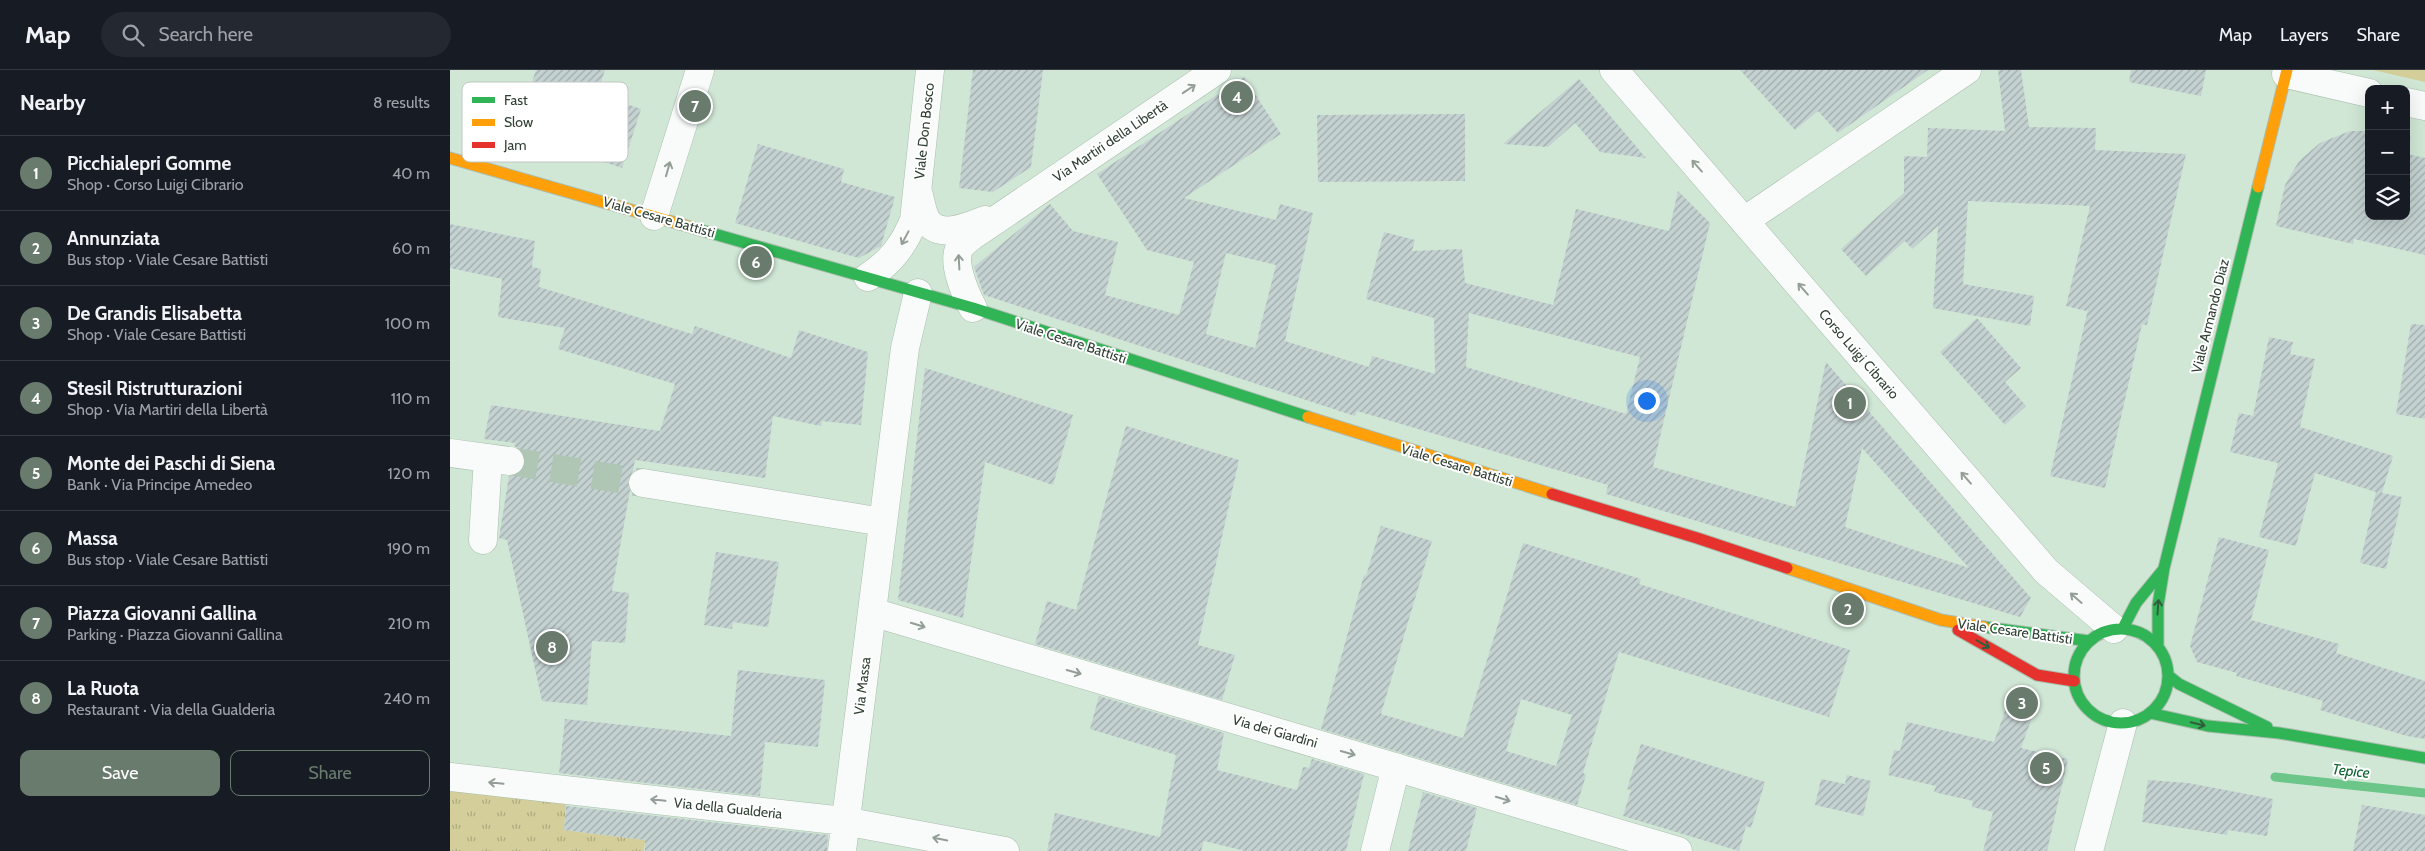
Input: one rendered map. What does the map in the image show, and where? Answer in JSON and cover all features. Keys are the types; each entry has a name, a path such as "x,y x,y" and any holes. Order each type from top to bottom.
{"street":[{"path":"654,216 700,70"},
{"name":"Viale Don Bosco","path":"868,277 894,257 906,239 914,220 930,70"},
{"name":"Via Martiri della Libertà","path":"1003,213 1217,70"},
{"name":"Corso Luigi Cibrario","path":"1614,70 2046,570 2118,628"},
{"path":"1744,221 1967,70"},
{"path":"2286,72 2365,92"},
{"name":"Viale Armando Diaz","path":"2158,646 2158,605 2164,568 2286,72"},
{"path":"2410,103 2425,106"},
{"name":"Viale Cesare Battisti","path":"464,162 973,308 1458,466 1698,538 1941,620 2015,634 2089,641"},
{"name":"Viale Don Bosco","path":"918,192 928,222 937,230 947,231 963,228 1003,213"},
{"path":"973,308 957,261 959,248 1003,213"},
{"name":"Via Massa","path":"842,851 844,821 905,348 918,293"},
{"path":"450,453 499,459 483,540"},
{"path":"642,483 883,522"},
{"name":"Viale Armando Diaz","path":"2118,628 2164,568"},
{"name":"Via dei Giardini","path":"872,612 1678,851"},
{"name":"Viale Cesare Battisti","path":"1941,620 2037,675 2074,681"},
{"path":"2118,628 2140,632 2151,638 2167,662 2169,676 2167,690 2161,703 2150,713 2138,720 2123,723 2109,722 2090,712 2078,695 2074,681 2074,668 2077,657 2089,641 2093,637 2118,628"},
{"path":"2169,676 2179,684 2279,733"},
{"path":"2150,713 2208,726 2279,733 2425,758"},
{"path":"2089,851 2123,723"},
{"path":"1375,851 1396,767"},
{"name":"Via della Gualderia","path":"450,777 844,821 1005,851"}],"green space":[{"path":"2373,70 2425,70 2425,82"},
{"path":"450,790 566,801 564,830 645,840 644,851 450,851"}],"building":[{"path":"536,70 605,70 601,82 532,82"},
{"path":"973,70 1043,70 1031,167 993,192 959,188"},
{"path":"1740,70 1928,70 1838,133 1818,111 1795,130"},
{"path":"1998,70 2021,70 2029,127 2096,128 2095,150 2186,154 2147,325 2142,324 2105,488 2050,476 2088,309 2086,311 2066,306 2090,206 1968,201 1963,284 2034,296 2030,326 1933,308 1938,226 1912,249 1905,241 1866,276 1841,249 1904,193 1904,156 1927,157 1928,128 2005,131"},
{"path":"2131,70 2206,70 2201,96 2129,82"},
{"path":"1244,77 1281,134 1184,198 1276,220 1280,204 1313,213 1285,341 1369,367 1372,356 1435,374 1434,318 1366,299 1384,232 1415,240 1412,251 1462,249 1465,283 1553,305 1576,209 1669,231 1678,191 1710,223 1653,467 1795,507 1826,362 2031,598 2020,617 1606,494 1608,485 1357,411 1355,416 984,295 974,267 1050,204 1073,231 1118,242 1105,295 1179,315 1194,262 1147,250 1097,174","holes":["1226,253 1276,265 1255,348 1206,334","1469,313 1640,357 1626,414 1466,367","1862,448 1969,568 1845,527"]},
{"path":"1579,79 1646,158 1600,152 1575,123 1548,147 1503,144"},
{"path":"628,105 641,109 628,149"},
{"path":"1465,114 1465,181 1318,182 1317,115"},
{"path":"2350,131 2365,131 2365,220 2410,220 2410,155 2425,158 2425,255 2354,239 2353,244 2276,226 2285,185 2299,161 2320,143"},
{"path":"758,144 844,169 841,182 895,197 881,246 859,258 735,223"},
{"path":"604,162 624,162 622,168"},
{"path":"450,224 535,241 532,267 541,269 539,287 692,334 695,326 791,358 799,330 868,352 861,425 822,421 821,426 773,416 765,478 635,460 633,471 628,480 630,491 612,591 629,593 625,643 592,641 587,705 542,701 507,540 499,538 509,476 516,475 523,470 525,456 520,449 514,446 515,443 484,439 491,405 660,431 675,384 558,349 565,328 498,317 502,279 450,268"},
{"path":"1977,318 2021,368 2005,382 2026,406 2005,425 1940,352"},
{"path":"2411,324 2425,325 2425,419 2396,414"},
{"path":"2269,337 2293,342 2290,354 2315,359 2300,427 2393,456 2382,493 2402,497 2386,569 2360,563 2376,492 2315,473 2296,546 2259,537 2278,463 2230,452 2239,413 2253,416"},
{"path":"925,368 1073,415 1053,485 985,462 963,618 898,600"},
{"path":"1126,426 1239,460 1198,645 1235,655 1222,700 1035,644 1047,601 1076,610"},
{"path":"1381,526 1432,541 1381,714 1463,738 1523,543 1641,579 1639,584 1850,650 1829,717 1619,652 1583,773 1586,775 1577,805 1321,729 1364,575 1366,576","holes":["1521,699 1572,715 1556,766 1506,751"]},
{"path":"2219,537 2269,550 2251,620 2339,644 2336,653 2425,681 2425,739 2407,736 2320,710 2323,701 2236,676 2237,673 2197,662 2190,646"},
{"path":"716,552 779,562 768,627 733,622 732,629 704,625"},
{"path":"738,670 825,680 818,747 765,742 760,796 559,773 565,719 731,736"},
{"path":"2013,689 2039,698 2021,748 2068,759 2047,851 1983,851 1993,812 1972,807 1973,801 1934,792 1936,786 1888,775 1894,750 1900,751 1907,722 1994,742"},
{"path":"1099,696 1224,733 1217,770 1297,790 1303,767 1309,768 1312,759 1364,774 1346,851 1245,851 1204,841 1201,851 1047,851 1055,813 1160,837 1176,755 1090,729"},
{"path":"1641,744 1765,782 1751,828 1746,826 1739,851 1623,816 1631,790 1627,789"},
{"path":"1847,775 1871,781 1863,816 1815,805 1821,779 1845,784"},
{"path":"2148,780 2188,783 2273,799 2267,836 2228,830 2227,835 2142,822"},
{"path":"1423,792 1477,808 1466,851 1408,851"},
{"path":"2362,805 2425,815 2425,851 2353,851"},
{"path":"566,806 828,835 827,851 645,851 645,840 564,830"}],"waterway":[{"name":"Tepice","path":"2275,777 2425,793"}],"tunnel":[{"path":"510,461 643,483"}],"traffic: fast":[{"path":"2158,646 2158,605 2164,568 2258,187"},
{"path":"697,229 973,308 1308,417"},
{"path":"2123,628 2136,603 2163,570"},
{"path":"1984,627 2089,641"},
{"path":"2121,629 2139,632 2154,643 2165,658 2168,676 2165,694 2154,709 2139,720 2121,723 2103,720 2088,709 2077,694 2074,676 2077,658 2088,643 2103,632 2121,629"},
{"path":"2169,676 2179,684 2267,727"},
{"path":"2150,713 2208,726 2279,733 2425,758"}],"traffic: slow":[{"path":"2258,187 2287,70"},
{"path":"450,158 462,161"},
{"path":"464,162 697,229"},
{"path":"1308,417 1552,494"},
{"path":"1787,568 1941,620 1984,627"}],"traffic: jam":[{"path":"1552,494 1697,538 1787,568"},
{"path":"1958,630 2037,675 2074,681"}],"place":[{"name":"Stesil Ristrutturazioni","path":"1237,97"},
{"name":"Piazza Giovanni Gallina","path":"695,106"},
{"name":"Massa","path":"756,262"},
{"name":"Picchialepri Gomme","path":"1850,403"},
{"name":"Annunziata","path":"1848,609"},
{"name":"La Ruota","path":"552,647"},
{"name":"De Grandis Elisabetta","path":"2022,703"},
{"name":"Monte dei Paschi di Siena","path":"2046,768"}]}
